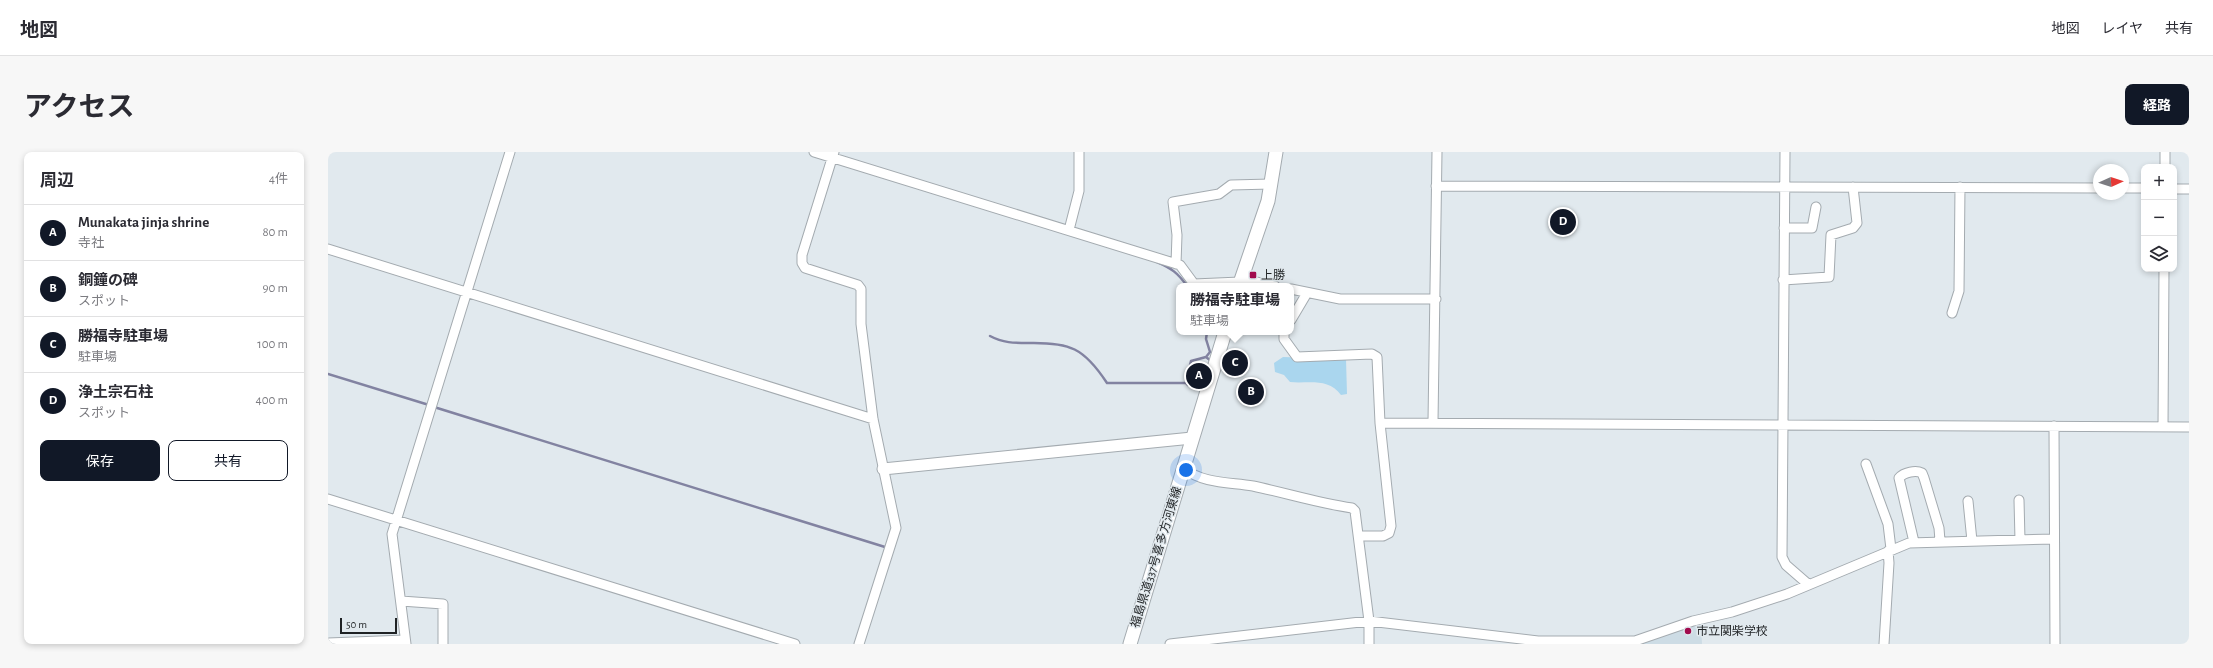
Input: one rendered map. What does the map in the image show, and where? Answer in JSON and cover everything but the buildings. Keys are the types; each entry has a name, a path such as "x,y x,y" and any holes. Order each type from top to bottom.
{"main road":[{"path":"1241,282 1268,201 1272,184 1276,152"},
{"name":"福島県道337号喜多方河東線","path":"1130,644 1224,335"}],"street":[{"path":"328,643 405,642 401,602 391,541 396,520 510,152"},
{"path":"814,152 833,155 1180,265 1193,283"},
{"path":"1069,230 1079,191 1079,152"},
{"path":"1433,422 1437,152"},
{"path":"1785,152 1781,424 1782,557 1786,565 1809,585"},
{"path":"2165,152 2165,164"},
{"path":"833,155 802,255 802,263 805,268 858,285 861,289 861,324 873,419 896,528 859,644"},
{"path":"1176,264 1177,234 1174,202 1219,194 1232,185 1272,184"},
{"path":"1436,186 2093,188"},
{"path":"1783,280 1829,277 1831,235 1853,228 1857,223 1853,187"},
{"path":"1952,314 1959,291 1960,187"},
{"path":"2129,188 2141,188"},
{"path":"2177,189 2189,189"},
{"path":"1784,228 1812,228 1816,207"},
{"path":"328,249 873,419"},
{"path":"2163,427 2164,272"},
{"path":"1218,283 1241,282"},
{"path":"1294,291 1340,299 1436,299"},
{"path":"1294,315 1307,293"},
{"path":"1284,335 1284,340 1297,357 1376,355 1378,360 1380,423 1391,528 1389,532 1383,536 1359,536"},
{"path":"1380,423 1433,422 2189,427"},
{"path":"2054,426 2054,644"},
{"path":"883,469 1192,438"},
{"path":"1866,464 1888,524 1890,550 1884,644"},
{"path":"1183,468 1200,478 1230,485 1252,486 1352,508 1357,517 1369,644"},
{"path":"1914,542 1900,478 1902,475 1917,471 1922,473 1924,478 1939,528 1940,541"},
{"path":"328,499 795,644"},
{"path":"2019,500 2020,540"},
{"path":"1968,501 1972,540"},
{"path":"1170,644 1368,621 1538,641 1636,641 1697,620 1744,608 1809,585 1852,568 1890,550 1914,542 2054,539"},
{"path":"401,602 442,604 443,644"}],"shaded area":[{"path":"1283,357 1346,359 1347,394 1341,395 1336,389 1317,382 1290,382 1284,375 1275,372 1274,363"},
{"name":"市立関柴学校","path":"1701,622 1702,644 1600,644"}],"waterway":[{"path":"1157,262 1174,271 1184,283"},
{"path":"1205,384 1188,385 1186,383 1191,361 1206,357 1210,352 1206,339 1207,335"},
{"path":"990,336 1009,342 1055,344 1075,350 1091,362 1107,383 1186,383"},
{"path":"1206,357 1211,361"},
{"path":"328,374 429,405"},
{"path":"434,407 885,547"}],"place":[{"name":"浄土宗石柱","path":"1563,222"},
{"name":"上勝","path":"1253,275"},
{"name":"勝福寺駐車場","path":"1235,363"},
{"name":"Munakata jinja shrine","path":"1199,376"},
{"name":"銅鐘の碑","path":"1251,392"},
{"name":"市立関柴学校","path":"1688,631"}]}
